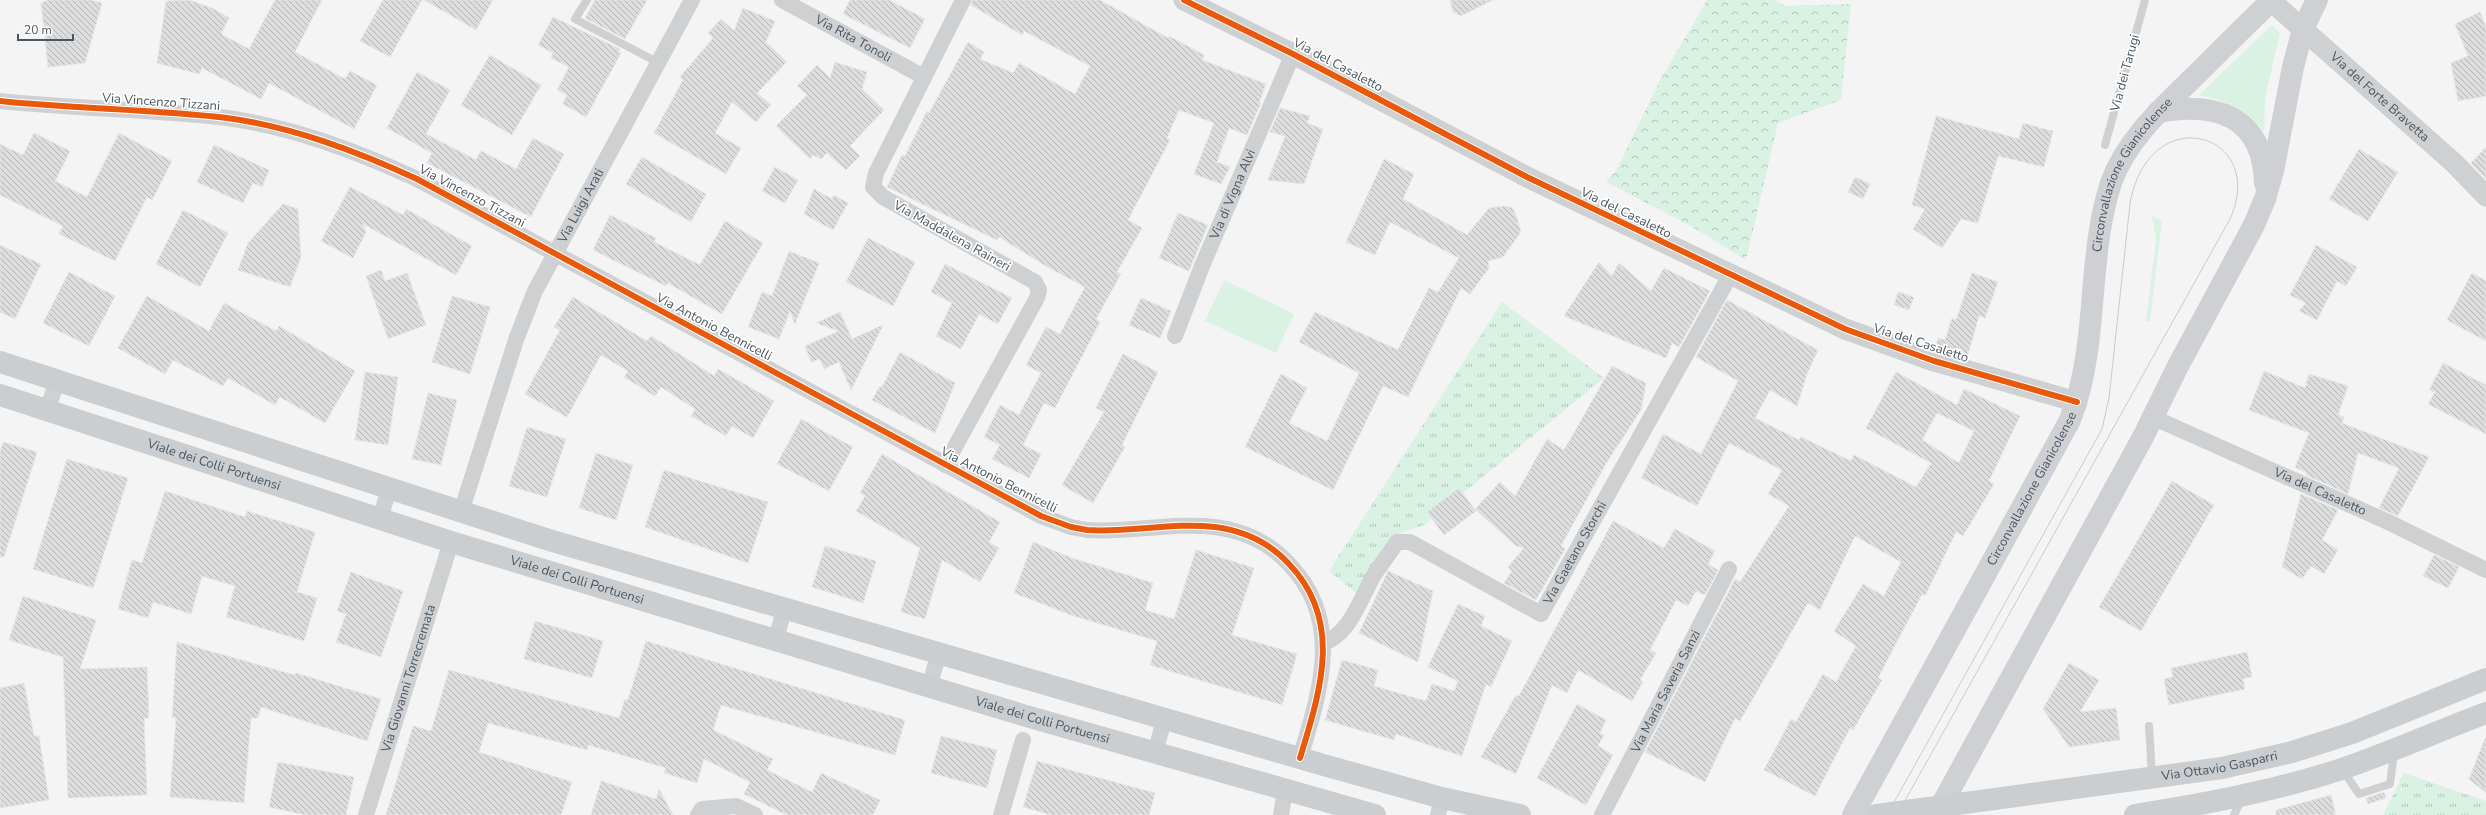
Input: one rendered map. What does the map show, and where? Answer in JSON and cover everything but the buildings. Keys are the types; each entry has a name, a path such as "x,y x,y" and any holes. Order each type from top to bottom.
{"main road":[{"name":"Circonvallazione Gianicolense","path":"1853,815 2062,435 2077,402 2086,364 2100,233 2109,190 2125,155 2158,112 2271,0"},
{"path":"1877,815 1938,810 2152,417 2254,225 2265,199 2275,163 2292,67 2303,28 2316,0"},
{"path":"2158,112 2190,108 2209,109 2226,115 2244,127 2252,135 2262,157 2265,199"},
{"path":"0,362 57,382 549,540 785,607 1164,720 1300,758 1440,807 1520,815"},
{"name":"Viale dei Colli Portuensi","path":"0,395 451,542 776,639 929,687 1375,815"},
{"name":"Via Ottavio Gasparri","path":"1938,810 2222,768 2317,744 2392,718 2486,679"},
{"path":"2135,815 2238,806 2394,750 2486,713"}],"street":[{"name":"Via Luigi Arati","path":"461,512 522,323 535,291 692,0"},
{"name":"Via Rita Tonoli","path":"782,0 924,77"},
{"name":"Via Maddalena Raineri","path":"945,465 1037,298 1039,290 1035,282 882,197 873,187 876,173 963,0"},
{"name":"Via del Casaletto","path":"1184,0 1293,54 1527,177 1845,329 1934,361 2077,402"},
{"name":"Via del Forte Bravetta","path":"2271,0 2454,163 2486,196"},
{"name":"Via di Vigna Alvi","path":"1175,336 1202,266 1293,54"},
{"name":"Via Vincenzo Tizzani","path":"0,101 226,118 310,137 353,151 417,179 555,254"},
{"name":"Via Antonio Bennicelli","path":"555,254 1041,516 1071,527 1101,531 1213,527 1235,531 1255,538 1276,551 1304,581 1316,603 1323,643 1322,669 1300,758"},
{"name":"Via Gaetano Storchi","path":"1323,643 1333,638 1345,626 1374,575 1397,542 1401,541 1410,542 1541,614 1727,281"},
{"path":"48,410 57,382"},
{"name":"Via del Casaletto","path":"2152,417 2386,521 2486,570"},
{"path":"380,519 389,489"},
{"name":"Via Giovanni Torrecremata","path":"366,815 451,542"},
{"name":"Via Maria Saveria Sanzi","path":"1602,815 1729,569"},
{"path":"776,639 785,607"},
{"path":"929,687 939,652"},
{"path":"1155,753 1164,720"},
{"path":"1001,815 1023,740"},
{"path":"1282,815 1285,790"},
{"path":"698,815 702,809 736,806 755,815"}],"lane":[{"path":"587,0 575,19 659,63"},
{"name":"Via dei Tarugi","path":"2105,145 2145,0"},
{"path":"2149,726 2152,779"},
{"path":"2342,769 2359,794 2390,784 2394,750"}],"green space":[{"path":"1707,0 1775,0 1785,6 1851,4 1841,100 1778,123 1746,260 1689,225 1606,182 1616,171 1659,82"},
{"path":"2272,25 2280,33 2265,98 2264,132 2251,117 2236,107 2199,95"},
{"path":"2152,216 2162,220 2150,321 2146,321 2156,241"},
{"path":"1224,280 1294,314 1276,353 1205,321"},
{"path":"1502,302 1604,378 1424,525 1401,533 1356,593 1329,571"},
{"path":"2404,773 2486,801 2486,815 2383,815"}],"tram line":[{"path":"1887,815 2102,429 2109,398 2130,204 2141,171 2159,149 2180,139 2201,139 2220,148 2233,165 2238,189 2230,219 1897,815"}],"cycle path":[{"path":"1184,0 1293,54 1527,177 1845,329 1934,361 2077,402"},
{"path":"0,101 227,118 276,127 324,141 417,179 1041,516 1071,527 1087,530 1103,531 1199,526 1236,531 1256,539 1281,556 1306,586 1317,609 1322,633 1323,658 1320,683 1308,733 1300,758"}]}
